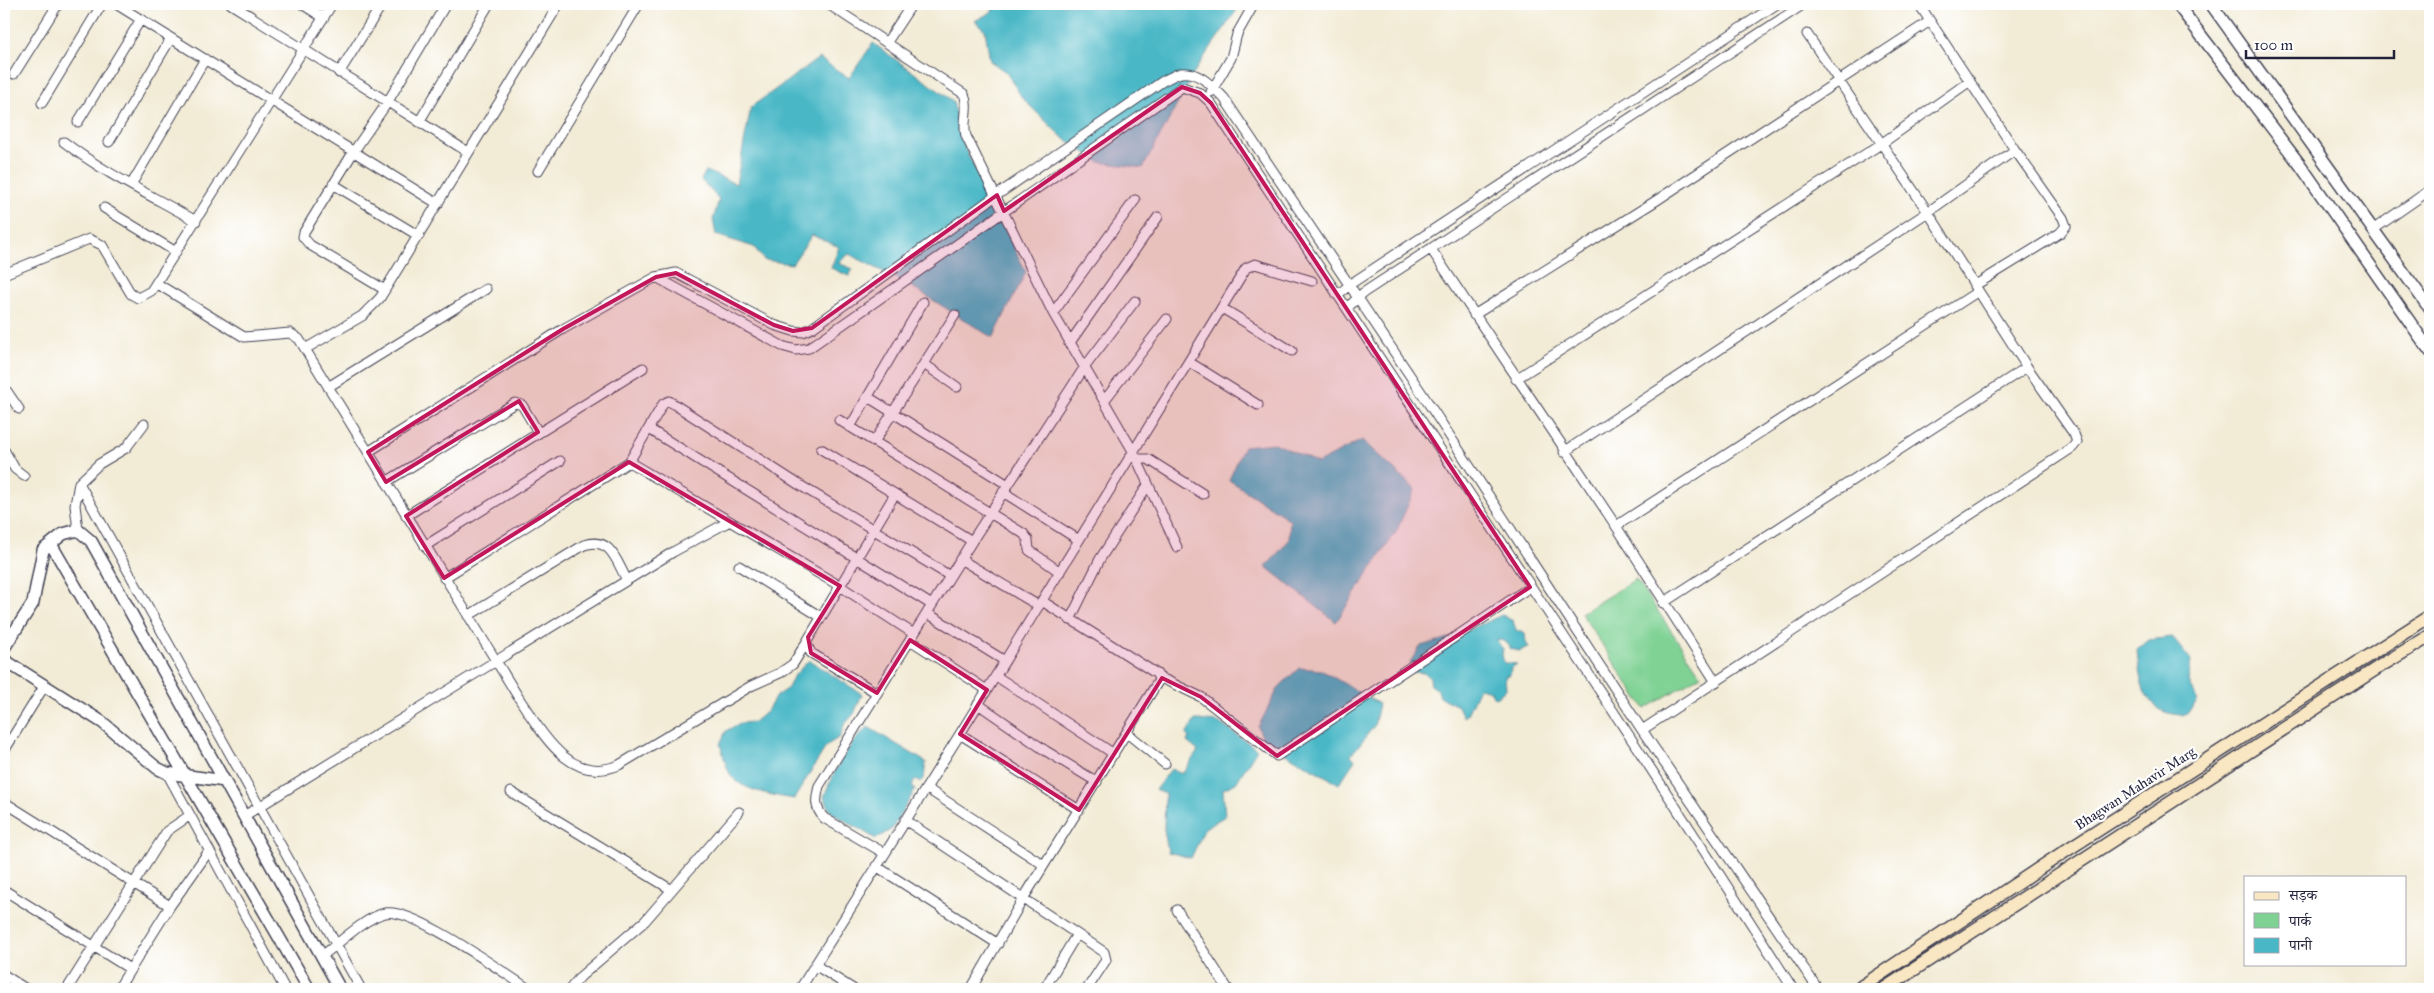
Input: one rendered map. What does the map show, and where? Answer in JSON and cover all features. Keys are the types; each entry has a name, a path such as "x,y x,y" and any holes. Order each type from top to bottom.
{"main road":[{"name":"Bhagwan Mahavir Marg","path":"1858,989 2070,848 2430,616"},
{"path":"1884,989 2385,663 2430,636"}],"street":[{"path":"14,74 58,4"},
{"path":"42,103 102,4"},
{"path":"116,4 438,204"},
{"path":"230,4 468,152"},
{"path":"302,4 324,18"},
{"path":"4,274 90,239 102,245 126,288 134,296 146,295 156,283 196,221 332,4"},
{"path":"339,73 382,4"},
{"path":"385,290 310,245 304,237 308,224 387,103 446,4"},
{"path":"418,122 489,4"},
{"path":"305,348 362,316 375,305 419,236 559,4"},
{"path":"538,171 639,4"},
{"path":"828,4 964,94 966,136 997,195 1069,344 1135,455 1177,547"},
{"path":"887,42 912,4"},
{"path":"1207,99 1231,58 1237,34 1254,4"},
{"path":"1337,295 1777,4"},
{"path":"1346,308 1431,249 1804,4"},
{"path":"1616,526 2060,233 2066,226 2063,218 2015,150 1919,4"},
{"path":"2177,4 2312,181 2430,351"},
{"path":"2211,4 2374,228 2430,310"},
{"path":"78,122 141,19"},
{"path":"1474,315 1654,202 1930,21"},
{"path":"1642,730 2075,446 2074,434 2027,368 1975,289 1928,212 1807,34"},
{"path":"109,142 171,38"},
{"path":"131,185 206,59"},
{"path":"368,452 563,329 656,277 676,272 774,325 793,332 803,332 823,320 997,195 1162,81 1181,73 1191,74 1201,78 1224,98 1642,730 1818,989"},
{"path":"1516,379 1881,144 1970,82"},
{"path":"656,277 782,346 796,350 809,348 1182,87 1200,93 1207,99 1684,818 1793,989"},
{"path":"64,142 131,185 196,221"},
{"path":"1564,452 1928,212 2015,150"},
{"path":"333,184 419,236"},
{"path":"2374,228 2430,190"},
{"path":"1053,313 1135,200"},
{"path":"104,208 176,252"},
{"path":"1069,344 1158,218"},
{"path":"1431,249 1564,452 1616,526 1663,603 1716,682"},
{"path":"800,989 1079,540 1135,455 1246,268 1255,264 1312,281"},
{"path":"156,283 244,338 290,333 295,335 305,348 520,700 556,751 578,765 603,770 619,765 751,686 780,673 793,664 895,494"},
{"path":"328,387 486,289"},
{"path":"884,853 824,818 818,812 816,801 819,786 972,540 1084,368 1135,301"},
{"path":"850,427 923,302"},
{"path":"1222,308 1292,351"},
{"path":"874,442 955,315"},
{"path":"1104,401 1167,319"},
{"path":"1189,362 1258,405"},
{"path":"924,364 957,387"},
{"path":"406,516 642,368"},
{"path":"1663,603 2027,368"},
{"path":"4,387 19,409"},
{"path":"868,397 1006,488 1079,540"},
{"path":"444,578 629,462 662,404 666,401 672,402 873,530 950,576"},
{"path":"386,482 515,403 522,405 538,432"},
{"path":"838,420 1024,534 1028,540 1029,550 1060,572"},
{"path":"144,424 126,448 99,464 79,482 75,505 78,530 91,541 340,989"},
{"path":"649,429 856,557 1005,661"},
{"path":"821,449 972,540"},
{"path":"4,450 16,469 24,476"},
{"path":"1135,455 1148,459 1203,494"},
{"path":"425,546 560,461"},
{"path":"629,462 728,522 840,586 987,690"},
{"path":"79,482 361,989"},
{"path":"1070,620 1100,559 1148,485"},
{"path":"244,816 627,580 728,522"},
{"path":"4,648 33,603 43,550 63,534 78,530"},
{"path":"468,616 584,545 595,542 605,545 610,550 627,580"},
{"path":"52,544 309,989"},
{"path":"960,559 1070,620 1159,677 1201,697 1277,756 1530,587"},
{"path":"739,566 821,617"},
{"path":"806,643 811,653 877,693"},
{"path":"4,660 108,726 150,762 167,773 225,782"},
{"path":"996,676 1114,754"},
{"path":"971,989 1023,899 1158,685 1159,677"},
{"path":"4,751 45,685"},
{"path":"978,704 1046,751 1097,782"},
{"path":"1127,733 1165,764"},
{"path":"960,734 1079,810"},
{"path":"167,773 286,989"},
{"path":"926,788 1044,865"},
{"path":"511,792 672,890"},
{"path":"4,802 170,906"},
{"path":"570,989 581,976 645,921 739,812"},
{"path":"67,989 167,831 190,816"},
{"path":"905,820 1077,934 1106,956 1106,960 1087,989"},
{"path":"118,989 170,906 209,851"},
{"path":"876,866 998,944"},
{"path":"4,890 130,969"},
{"path":"1177,910 1228,989"},
{"path":"322,956 380,914 394,912 403,914 442,934 529,989"},
{"path":"1044,989 1077,934"},
{"path":"815,965 853,989"},
{"path":"4,975 26,989"}],"highlighted area":[{"path":"1182,87 1200,93 1211,103 1530,587 1277,756 1201,697 1162,678 1079,810 960,734 987,690 910,640 877,693 811,653 808,637 840,586 629,462 444,578 406,516 538,432 519,401 386,482 368,452 563,329 656,277 676,273 774,325 793,331 812,328 997,195 1004,211"}],"green space":[{"path":"1636,579 1701,675 1645,709 1581,613"}],"water":[{"path":"991,4 1241,4 1198,66 1143,168 1099,162 1062,137 1023,99 1006,72 990,61 985,30 975,21 993,11"},
{"path":"873,43 953,101 962,142 1026,272 993,338 909,285 849,254 838,263 853,269 849,276 831,268 839,247 812,235 792,264 764,260 754,247 716,235 713,220 719,199 701,180 706,171 736,184 751,107 819,58 849,78"},
{"path":"1362,440 1415,489 1396,532 1336,622 1266,567 1289,540 1290,520 1229,480 1244,446 1275,443 1318,463"},
{"path":"1502,615 1513,621 1516,630 1525,634 1526,643 1529,647 1519,651 1511,649 1503,641 1496,640 1503,649 1504,663 1517,664 1511,668 1510,675 1505,676 1506,689 1496,698 1491,691 1479,688 1467,714 1463,717 1458,706 1440,697 1438,690 1431,686 1430,678 1424,673 1414,672 1410,662 1421,646 1455,636"},
{"path":"2172,637 2191,661 2188,681 2197,701 2184,716 2166,712 2154,705 2145,691 2139,667 2137,650 2149,640"},
{"path":"809,660 862,694 854,714 844,725 840,737 827,745 794,799 761,792 744,786 732,777 726,765 720,744 726,731 740,723 754,722 767,711 776,696 788,688 793,677"},
{"path":"1299,668 1321,670 1379,704 1374,726 1351,755 1355,760 1339,784 1264,741 1258,727 1279,687"},
{"path":"1195,720 1218,722 1257,749 1236,783 1223,789 1225,816 1205,828 1191,858 1168,852 1164,829 1165,794 1155,790 1171,769 1182,774 1198,751 1187,742 1189,737 1186,735"},
{"path":"868,727 926,762 924,778 920,782 915,780 912,786 915,790 892,829 876,839 831,812 824,797 842,759"}]}
